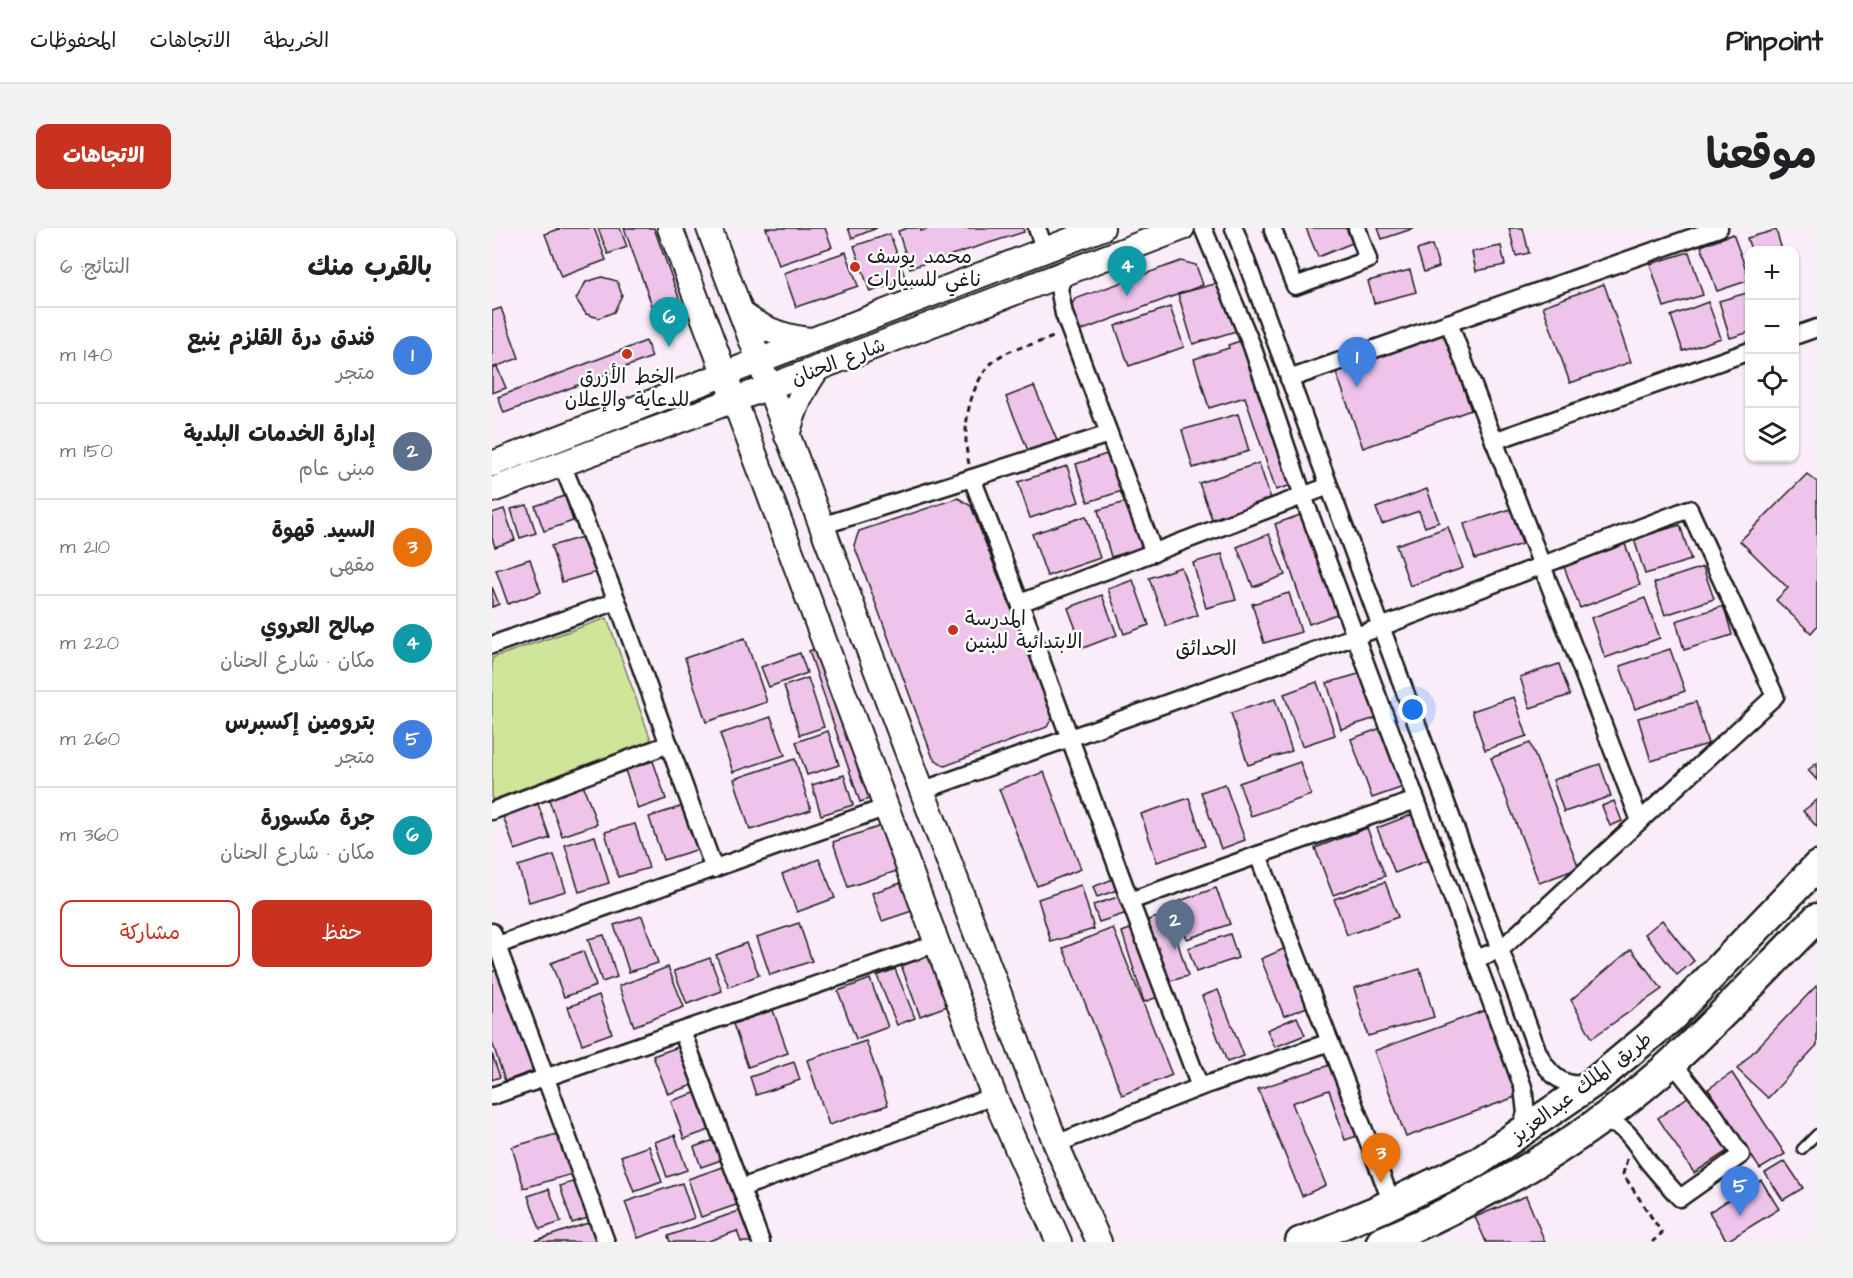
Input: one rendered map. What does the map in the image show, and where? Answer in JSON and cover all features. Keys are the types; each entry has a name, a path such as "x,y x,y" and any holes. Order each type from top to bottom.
{"highway":[{"name":"طريق الملك عبدالعزيز","path":"1300,1242 1392,1203 1476,1162 1518,1136 1594,1082 1671,1018 1817,866"},
{"name":"طريق الملك عبدالعزيز","path":"1381,1242 1440,1217 1519,1175 1594,1124 1680,1055 1817,918"}],"main road":[{"path":"670,228 736,399 994,1096 1058,1241"},
{"path":"709,228 1056,1144 1099,1242"},
{"name":"شارع الحنان","path":"492,464 812,340 1041,239 1102,228"},
{"name":"شارع الحنان","path":"492,490 769,387 1182,228"},
{"path":"742,314 755,324 792,339 812,340"},
{"path":"687,388 696,377 707,345 708,328"},
{"path":"787,436 791,419 803,392 818,368"},
{"path":"698,413 740,429 749,436"},
{"path":"1084,1207 1108,1235 1118,1242"}],"street":[{"path":"1203,228 1252,346 1303,496 1514,1061 1526,1103 1524,1124 1518,1136"},
{"path":"1234,228 1537,1050 1554,1077 1578,1085 1594,1082"},
{"path":"1273,229 1295,286 1368,260 1357,228"},
{"path":"1289,379 1719,228"},
{"path":"1065,273 1059,288 1066,321 1154,553"},
{"path":"1449,323 1640,821"},
{"path":"1799,334 1817,328"},
{"path":"1252,346 1278,350"},
{"path":"1494,441 1745,352"},
{"path":"822,526 1109,434"},
{"path":"562,464 617,601 714,869"},
{"path":"972,478 1200,1088"},
{"path":"1020,603 1329,486"},
{"path":"921,792 1070,736 1381,627 1689,509 1774,696 1500,950 1474,958"},
{"path":"492,645 617,601"},
{"path":"492,811 669,744"},
{"path":"1130,901 1416,800"},
{"path":"606,1242 494,942 714,869 887,807"},
{"path":"1258,855 1392,1203"},
{"path":"492,1096 938,943"},
{"path":"682,1031 761,1242"},
{"path":"1056,1144 1200,1088 1330,1042"},
{"path":"1514,1061 1537,1050"},
{"path":"1594,1124 1606,1122 1615,1124 1634,1139 1650,1164 1680,1198 1741,1155 1715,1116 1680,1072 1680,1055"},
{"path":"741,1188 994,1096"}],"lane":[{"path":"1802,1149 1817,1134"}],"path":[{"path":"972,478 966,451 966,426 979,381 996,359 1054,337 1063,331 1066,321"},
{"path":"1634,1139 1623,1174 1662,1233 1652,1242"}],"green space":[{"path":"607,618 651,740 492,800 492,658"}],"building":[{"path":"562,228 594,228 606,260 561,277 545,234"},
{"path":"598,228 620,228 627,247 608,254"},
{"path":"624,228 654,228 684,312 658,322"},
{"path":"766,228 825,228 832,247 779,265"},
{"path":"848,228 877,228 852,238"},
{"path":"920,228 921,231 931,228 1023,228 1024,232 910,268 898,231"},
{"path":"1306,228 1346,228 1352,243 1318,257"},
{"path":"1378,228 1415,228 1382,239"},
{"path":"1509,228 1523,228 1529,253 1516,256"},
{"path":"1776,230 1781,246 1750,246 1747,238"},
{"path":"890,234 906,280 870,292 854,246"},
{"path":"1733,234 1745,266 1745,282 1717,291 1701,246"},
{"path":"1432,245 1439,267 1424,272 1417,250"},
{"path":"1501,246 1505,265 1476,271 1472,252"},
{"path":"846,252 858,286 796,307 784,273"},
{"path":"1689,252 1703,295 1664,307 1650,264"},
{"path":"1181,261 1196,265 1203,285 1080,331 1071,306 1075,299"},
{"path":"1410,270 1416,292 1374,303 1368,281"},
{"path":"602,277 617,281 622,295 614,312 599,318 586,314 576,299 586,282"},
{"path":"1222,282 1236,331 1193,344 1178,294"},
{"path":"1604,284 1631,362 1570,383 1543,306"},
{"path":"1745,293 1745,334 1730,338 1719,301"},
{"path":"1708,302 1721,338 1683,351 1671,316"},
{"path":"1170,307 1184,347 1129,366 1115,326"},
{"path":"501,308 519,358 492,368 492,311"},
{"path":"1445,334 1471,410 1363,448 1336,372"},
{"path":"1246,339 1295,484 1276,490 1245,397 1209,408 1194,359 1229,348 1228,345"},
{"path":"646,341 652,357 504,413 498,397"},
{"path":"497,367 506,388 492,393 492,369"},
{"path":"1034,386 1058,443 1029,453 1006,397"},
{"path":"1238,414 1249,451 1193,468 1182,430"},
{"path":"1110,453 1122,491 1088,502 1076,464"},
{"path":"1259,463 1271,499 1212,519 1199,483"},
{"path":"1067,466 1079,502 1030,518 1018,482"},
{"path":"1807,474 1817,482 1817,626 1811,633 1776,600 1788,588 1740,541"},
{"path":"1427,489 1439,522 1425,527 1419,511 1382,524 1376,508"},
{"path":"565,496 573,521 544,531 535,506"},
{"name":"المدرسة الابتدائية للبنين","path":"958,498 971,506 1053,716 1047,727 945,766 933,758 854,545 859,531"},
{"path":"1129,501 1142,548 1111,557 1098,510"},
{"path":"527,505 536,533 520,538 511,509"},
{"path":"504,509 515,540 495,547 492,538 492,513"},
{"path":"1511,509 1522,544 1475,559 1464,524"},
{"path":"1303,514 1337,614 1309,624 1275,524"},
{"path":"1086,516 1100,558 1047,576 1032,534"},
{"path":"1680,525 1691,560 1645,574 1634,539"},
{"path":"1448,527 1463,568 1410,586 1396,545"},
{"path":"1269,534 1285,575 1253,587 1237,547"},
{"path":"586,536 597,572 562,582 551,546"},
{"path":"1625,544 1640,585 1580,608 1564,567"},
{"path":"1222,554 1236,600 1206,608 1193,563"},
{"path":"530,559 541,592 508,604 496,570"},
{"path":"1181,567 1198,615 1166,626 1149,578"},
{"path":"1703,567 1714,599 1665,615 1654,583"},
{"path":"1133,580 1149,625 1124,634 1108,589"},
{"path":"492,587 499,604 492,607"},
{"path":"1289,593 1301,632 1264,643 1252,604"},
{"path":"1102,595 1117,635 1083,648 1068,608"},
{"path":"1645,598 1660,638 1605,658 1591,618"},
{"path":"1724,606 1732,635 1684,650 1676,621"},
{"path":"745,638 767,702 706,722 685,658"},
{"path":"826,645 878,796 860,802 809,651"},
{"path":"1670,649 1685,691 1635,709 1620,666"},
{"path":"800,653 807,673 769,687 761,667"},
{"path":"1559,664 1570,695 1530,708 1520,677"},
{"path":"1362,673 1376,718 1341,729 1327,683"},
{"path":"808,678 824,727 800,735 784,686"},
{"path":"1317,682 1335,735 1302,746 1284,694"},
{"path":"1514,697 1527,736 1485,750 1472,711"},
{"path":"1275,699 1292,751 1248,765 1231,713"},
{"path":"1696,702 1708,744 1651,761 1638,718"},
{"path":"771,717 785,755 733,772 720,734"},
{"path":"1384,727 1406,786 1372,798 1351,739"},
{"path":"828,731 839,765 807,775 796,742"},
{"path":"1530,743 1579,868 1539,883 1491,758"},
{"path":"795,759 811,810 750,830 734,779"},
{"path":"653,761 666,799 638,809 625,770"},
{"path":"1300,762 1311,795 1251,816 1239,783"},
{"path":"1817,763 1817,780 1808,770"},
{"path":"1600,764 1611,796 1564,812 1553,780"},
{"path":"1044,772 1081,869 1037,886 999,789"},
{"path":"844,775 853,805 821,815 812,785"},
{"path":"1225,784 1245,840 1221,849 1201,792"},
{"path":"583,785 597,824 562,836 548,797"},
{"path":"1189,798 1205,846 1157,862 1141,814"},
{"path":"1817,800 1817,827 1803,811"},
{"path":"1614,801 1622,821 1610,826 1602,806"},
{"path":"538,804 550,838 515,850 503,816"},
{"path":"686,805 699,849 663,860 649,817"},
{"path":"1416,813 1434,858 1395,873 1377,828"},
{"path":"635,824 649,868 618,877 605,832"},
{"path":"887,824 903,869 848,887 833,842"},
{"path":"1367,828 1385,876 1333,895 1315,848"},
{"path":"595,836 609,883 579,892 565,845"},
{"path":"554,855 566,891 529,902 518,866"},
{"path":"819,859 835,898 797,912 782,874"},
{"path":"1113,879 1117,890 1097,897 1093,887"},
{"path":"1385,882 1398,917 1347,935 1334,899"},
{"path":"901,883 912,911 882,921 872,893"},
{"path":"1081,885 1094,929 1051,942 1038,899"},
{"path":"1216,888 1230,924 1187,939 1174,903"},
{"path":"1121,896 1127,913 1099,922 1093,905"},
{"path":"1169,914 1188,976 1167,982 1148,920"},
{"path":"642,916 658,963 629,972 614,925"},
{"path":"1662,920 1694,961 1677,975 1645,934"},
{"path":"799,923 812,961 770,975 757,937"},
{"path":"1135,927 1158,997 1144,1002 1122,932"},
{"path":"1113,928 1172,1075 1122,1095 1063,948"},
{"path":"1230,934 1238,958 1196,972 1188,948"},
{"path":"604,935 617,977 602,982 588,939"},
{"path":"746,943 759,975 729,987 716,955"},
{"path":"1288,947 1312,1005 1284,1016 1261,959"},
{"path":"1631,949 1662,989 1592,1038 1571,1000"},
{"path":"583,951 596,986 564,997 551,963"},
{"path":"929,956 947,1006 920,1016 901,965"},
{"path":"710,958 722,991 687,1004 674,971"},
{"path":"668,967 684,1007 634,1026 619,986"},
{"path":"498,969 533,1071 505,1081 492,1042 492,972"},
{"path":"895,969 915,1018 897,1025 877,976"},
{"path":"1420,969 1434,1017 1368,1036 1354,988"},
{"path":"870,979 888,1027 856,1039 838,991"},
{"path":"1817,985 1817,1045 1768,1098 1737,1069"},
{"path":"1218,990 1244,1056 1227,1062 1202,996"},
{"path":"599,995 612,1033 582,1044 568,1007"},
{"path":"773,1010 788,1053 748,1067 733,1024"},
{"path":"1486,1010 1518,1096 1406,1137 1374,1051"},
{"path":"1297,1017 1305,1035 1275,1047 1267,1030"},
{"path":"866,1041 888,1105 829,1125 807,1060"},
{"path":"681,1046 696,1084 668,1094 653,1056"},
{"path":"492,1054 500,1077 492,1080"},
{"path":"794,1062 800,1080 756,1095 750,1077"},
{"path":"1336,1063 1360,1135 1345,1140 1329,1090 1292,1103 1326,1185 1302,1196 1258,1089"},
{"path":"1732,1073 1785,1154 1760,1169 1708,1089"},
{"path":"698,1092 712,1129 684,1139 671,1101"},
{"path":"1692,1094 1729,1150 1694,1173 1658,1118"},
{"path":"560,1133 572,1174 524,1188 512,1147"},
{"path":"675,1135 687,1170 667,1177 655,1142"},
{"path":"717,1139 724,1159 701,1167 694,1147"},
{"path":"649,1146 662,1182 634,1192 621,1156"},
{"path":"1785,1161 1803,1188 1783,1200 1765,1173"},
{"path":"726,1166 739,1204 701,1217 688,1179"},
{"path":"579,1180 591,1217 572,1223 560,1186"},
{"path":"1761,1180 1779,1209 1727,1241 1709,1212"},
{"path":"682,1183 694,1218 638,1238 625,1202"},
{"path":"549,1189 561,1222 540,1229 528,1196"},
{"path":"1526,1196 1545,1242 1486,1242 1475,1217"},
{"path":"742,1210 758,1242 741,1242 737,1231 706,1242 670,1242 668,1236"},
{"path":"594,1221 601,1242 531,1242"}],"place":[{"name":"محمد يوسف ناغي للسيارات","path":"855,267"},
{"name":"صالح العروي","path":"1127,296"},
{"name":"جرة مكسورة","path":"669,347"},
{"name":"الخط الأزرق للدعاية والإعلان","path":"627,354"},
{"name":"فندق درة القلزم ينبع","path":"1357,387"},
{"name":"المدرسة الابتدائية للبنين","path":"953,630"},
{"name":"إدارة الخدمات البلدية","path":"1175,950"},
{"name":"السيد. قهوة","path":"1381,1183"},
{"name":"بترومين إكسبرس","path":"1740,1216"}],"district":[{"name":"الحدائق","path":"1206,648"}]}
